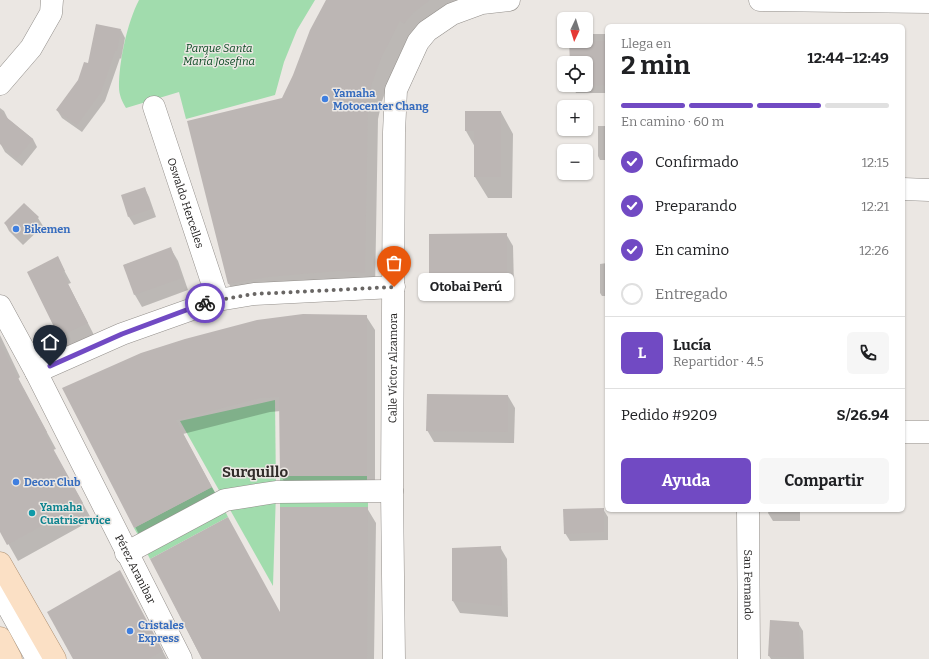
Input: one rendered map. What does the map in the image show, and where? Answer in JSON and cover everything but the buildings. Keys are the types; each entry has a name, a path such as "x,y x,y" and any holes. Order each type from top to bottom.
{"main road":[{"path":"0,563 55,659"},
{"path":"0,638 11,659"}],"street":[{"path":"0,84 31,48 51,12 52,0"},
{"name":"Calle Víctor Alzamora","path":"394,659 392,491 394,132 396,90 418,42 427,31 452,14 482,3 509,0"},
{"path":"760,0 929,2"},
{"name":"Oswaldo Hercelles","path":"154,107 218,300"},
{"path":"905,189 929,190"},
{"path":"36,372 122,334 218,300 254,294 394,287"},
{"name":"Pérez Aranibar","path":"0,306 36,372 126,553 175,657"},
{"path":"905,432 929,432"},
{"path":"126,553 225,500 276,492 392,491"},
{"name":"San Fernando","path":"748,512 749,659"},
{"path":"0,592 37,659"}],"green space":[{"name":"Parque Santa María Josefina","path":"139,0 315,0 297,30 284,62 275,95 186,119 179,92 126,108 121,98 119,77 122,55 127,31"},
{"path":"275,400 276,492 273,586 180,421"},
{"path":"280,476 367,476 367,483 280,483"},
{"path":"212,487 216,494 138,535 134,528"},
{"path":"280,499 368,499 368,507 280,507"},
{"path":"224,509 228,517 150,559 146,551"}],"way so far":[{"path":"205,303 254,294 394,287"}],"place":[{"name":"Yamaha Motocenter Chang","path":"325,99"},
{"name":"Bikemen","path":"16,229"},
{"name":"Otobai Perú","path":"394,287"},
{"name":"Decor Club","path":"16,482"},
{"name":"Yamaha Cuatriservice","path":"32,513"},
{"name":"Cristales Express","path":"130,631"}],"district":[{"name":"Surquillo","path":"255,472"}],"route":[{"path":"50,366 122,334 205,303"}]}
